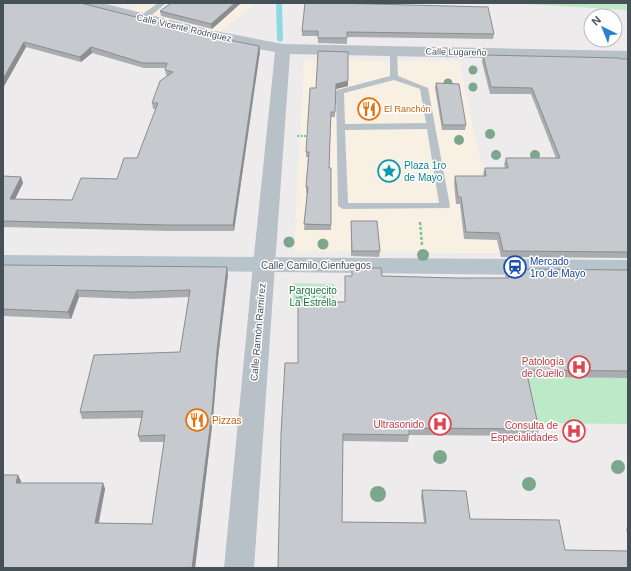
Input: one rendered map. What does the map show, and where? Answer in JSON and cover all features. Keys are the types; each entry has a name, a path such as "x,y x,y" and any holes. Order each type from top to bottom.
{"main road":[{"name":"Calle Camilo Cienfuegos","path":"3,262 628,268"}],"street":[{"name":"Calle Vicente Rodríguez","path":"85,3 215,36 283,49"},
{"name":"Calle Lugareño","path":"283,49 393,50 628,56"},
{"name":"Calle Ramón Ramírez","path":"239,568 283,49"}],"lane":[{"path":"144,18 162,3"},
{"path":"393,50 394,77"},
{"path":"394,77 424,88 431,126 445,206 343,206 340,92 394,77"},
{"path":"341,127 431,126"}],"path":[{"path":"276,137 341,137"},
{"path":"418,206 424,265"},
{"path":"324,302 317,303 310,300 306,306 304,300 297,298 305,296 303,289 310,294 325,292"},
{"path":"317,292 314,297 317,303"}],"shaded area":[{"path":"140,3 255,3 215,36 126,14"},
{"path":"304,60 459,61 500,253 294,251"}],"green space":[{"path":"507,3 628,3 628,10 623,10 623,8 593,8"},
{"name":"Parquecito La Estrella","path":"294,283 334,284 334,308 292,308"},
{"path":"524,377 628,378 628,424 534,423"}],"building":[{"path":"3,3 81,3 214,37 259,46 233,225 3,221 3,176 21,177 10,199 72,200 81,178 117,179 124,158 137,158 158,103 152,103 160,81 173,72 165,70 167,63 143,63 91,47 80,57 24,42 3,79"},
{"path":"171,3 235,3 211,24 160,11"},
{"path":"305,3 488,7 494,34 347,32 347,38 318,38 318,31 302,31"},
{"path":"318,51 348,52 348,81 336,84 335,112 331,112 329,168 331,168 331,225 304,224 308,187 306,187 309,152 306,152 310,88 316,88"},
{"path":"483,55 628,59 628,252 503,251 499,233 466,232 461,197 458,197 455,176 486,176 485,168 508,168 506,158 560,158 532,88 491,87"},
{"path":"436,83 459,84 466,125 443,125"},
{"path":"351,221 377,221 380,251 352,251"},
{"path":"3,265 227,267 217,351 212,412 192,568 3,568 3,475 18,475 16,483 103,483 95,523 152,524 165,435 138,436 143,411 80,412 94,355 180,352 190,290 132,292 77,290 68,312 3,309"},
{"path":"352,268 381,268 382,276 456,278 509,278 507,269 628,270 628,371 526,370 539,429 409,428 409,435 343,434 342,522 426,523 422,490 466,491 470,519 559,520 565,550 628,551 628,568 278,568 281,434 285,363 298,363 298,301 345,302 345,276 352,276"}],"waterway":[{"path":"279,3 280,40"}],"place":[{"name":"El Ranchón","path":"369,109"},
{"name":"Plaza 1ro de Mayo","path":"389,171"},
{"name":"Mercado 1ro de Mayo","path":"515,267"},
{"name":"Patología de Cuello","path":"579,367"},
{"name":"Pizzas","path":"197,420"},
{"name":"Ultrasonido","path":"440,424"},
{"name":"Consulta de Especialidades","path":"574,431"}]}
